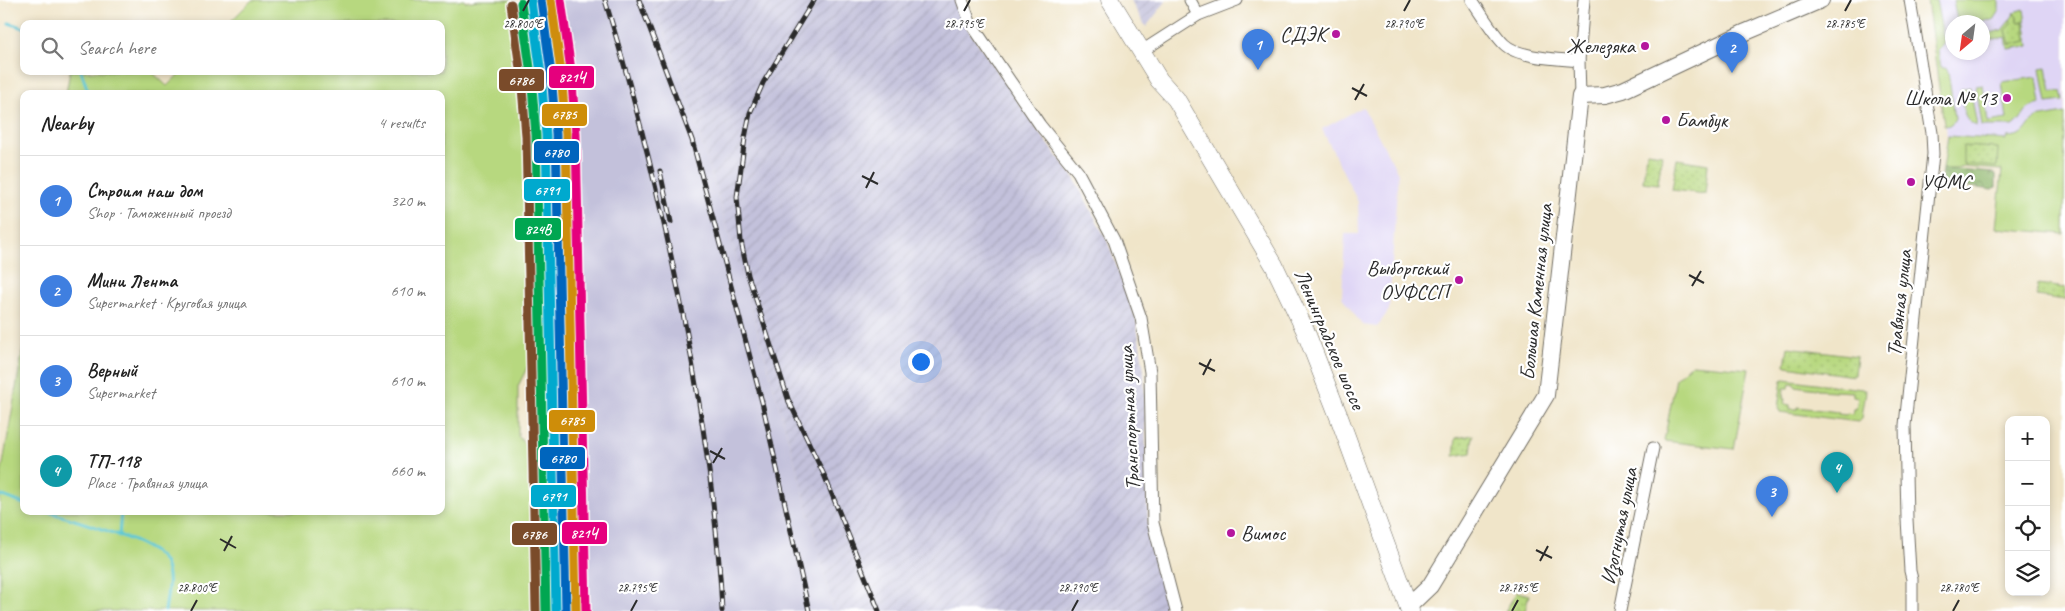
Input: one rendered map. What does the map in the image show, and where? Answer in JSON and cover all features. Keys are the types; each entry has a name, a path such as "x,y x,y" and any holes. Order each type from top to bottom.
{"main road":[{"name":"Ленинградское шоссе","path":"1110,0 1146,48 1170,75 1176,99 1274,265 1305,330 1409,609"},
{"name":"Ленинградское шоссе","path":"1123,0 1146,48"}],"street":[{"name":"Транспортная улица","path":"962,0 970,22 1040,124 1078,172 1114,240 1141,318 1150,372 1153,523 1176,611"},
{"path":"1190,0 1198,15"},
{"path":"1146,48 1198,15 1237,0"},
{"path":"1472,0 1504,44 1512,50 1526,54 1579,61"},
{"name":"Большая Каменная улица","path":"1409,609 1430,586 1546,395 1580,96 1579,61 1584,0"},
{"path":"1580,96 1605,95 1623,90 1746,32 1821,0"},
{"name":"Травяная улица","path":"1910,0 1933,154 1905,425 1907,519 1912,579 1912,611"},
{"name":"Изогнутая улица","path":"1620,611 1653,448"}],"shaded area":[{"path":"521,0 652,0 684,82 767,363 814,531 833,611 554,611 548,363 528,45"},
{"path":"652,0 956,0 966,26 1036,128 1073,176 1107,240 1136,319 1144,370 1148,523 1169,611 833,611 814,531 767,363 684,82"},
{"path":"1130,0 1167,0 1146,27"},
{"name":"Школа № 13","path":"1934,0 2065,0 2064,234 1996,228 2002,170 1964,167 1943,169 1947,136 1938,67"},
{"path":"1363,107 1398,173 1389,310 1377,327 1362,325 1342,297 1345,234 1359,234 1358,202 1322,129"}],"green space":[{"path":"252,0 464,0 465,2 515,0 522,46 537,348 518,386 518,436 546,471 549,611 0,611 0,481 20,365 20,515 445,515 445,90 67,90 69,75 155,75 167,86 178,75 445,75 445,20 232,20"},
{"path":"1927,0 1936,0 1944,41 1938,50 1941,67 1947,69 1948,72 1955,118 1951,124 1946,126 1944,126"},
{"path":"1953,0 1999,0 1999,12 1994,20 1990,20 1990,15 1956,15"},
{"path":"2024,9 2029,46 2008,49 2006,37 1990,40 1990,33 2002,30 2010,20 2011,25 2006,30 2010,45 2023,21 2018,22 2015,12"},
{"path":"2015,12 2018,22 2024,21 2026,41 2010,45 2006,30 2011,25 2010,20"},
{"path":"2047,67 2051,92 2061,91 2063,101 2047,103 2041,68"},
{"path":"2037,77 2041,104 2026,111 2013,126 1982,126 1976,86 1983,85 1988,122 2007,119 2002,82"},
{"path":"1970,87 1977,126 1972,124 1965,116 1963,105 1961,89"},
{"path":"2065,113 2064,234 1996,228 2002,170 1964,167 1943,169 1948,136 2006,140 2007,137 2019,135 2025,131 2036,118"},
{"path":"1963,146 1998,148 1997,167 1963,164"},
{"path":"1647,152 1662,154 1658,184 1643,182"},
{"path":"1677,159 1708,164 1705,194 1672,190"},
{"path":"1943,169 1994,173 1996,174 1996,187 1992,190 1941,183"},
{"path":"2038,284 2065,288 2065,300 2037,296"},
{"path":"1788,347 1857,356 1855,375 1787,366 1785,365"},
{"path":"1692,364 1749,369 1734,449 1664,441 1676,378"},
{"path":"1782,380 1862,389 1866,391 1862,418 1858,422 1780,412 1778,408","holes":["1790,383 1795,384 1795,386 1817,390 1853,392 1853,396 1858,397 1856,409 1854,409 1853,414 1847,413 1846,415 1838,414 1838,412 1798,407 1798,409 1790,409 1790,405 1784,404 1784,388 1789,388"]},
{"path":"1473,435 1471,453 1454,456 1456,438"},
{"path":"1517,592 1529,595 1525,611 1505,611"}],"waterway":[{"path":"9,23 20,27"},
{"path":"82,75 88,90"},
{"path":"0,495 20,502"},
{"path":"59,515 129,539 157,554 164,562 168,574 165,611"},
{"path":"119,536 121,515"}],"railway":[{"path":"605,0 650,166 687,334 709,472 717,541 722,611"},
{"path":"639,0 692,140 762,402 809,611"},
{"path":"791,408 748,275 741,241 737,197 750,113 763,83 814,0"},
{"path":"660,171 671,222"},
{"path":"789,401 825,477 879,611"}],"transit line":[{"name":"6780","path":"541,0 551,73 556,134 566,611"},
{"name":"6785","path":"551,0 561,72 566,134 576,611"},
{"name":"821Ч","path":"561,0 571,70 576,134 586,611"},
{"name":"6791","path":"531,1 541,74 546,135 556,611"},
{"name":"824В","path":"521,3 531,75 536,135 546,611"},
{"name":"6786","path":"511,4 521,76 526,136 536,611"}],"place":[{"name":"СДЭК","path":"1336,34"},
{"name":"Железяка","path":"1645,46"},
{"name":"Строим наш дом","path":"1258,70"},
{"name":"Мини Лента","path":"1732,73"},
{"name":"Школа № 13","path":"2007,98"},
{"name":"Бамбук","path":"1666,120"},
{"name":"УФМС","path":"1911,182"},
{"name":"Выборгский ОУФССП","path":"1459,280"},
{"name":"ТП-118","path":"1837,493"},
{"name":"Верный","path":"1772,517"},
{"name":"Вимос","path":"1231,533"}]}
